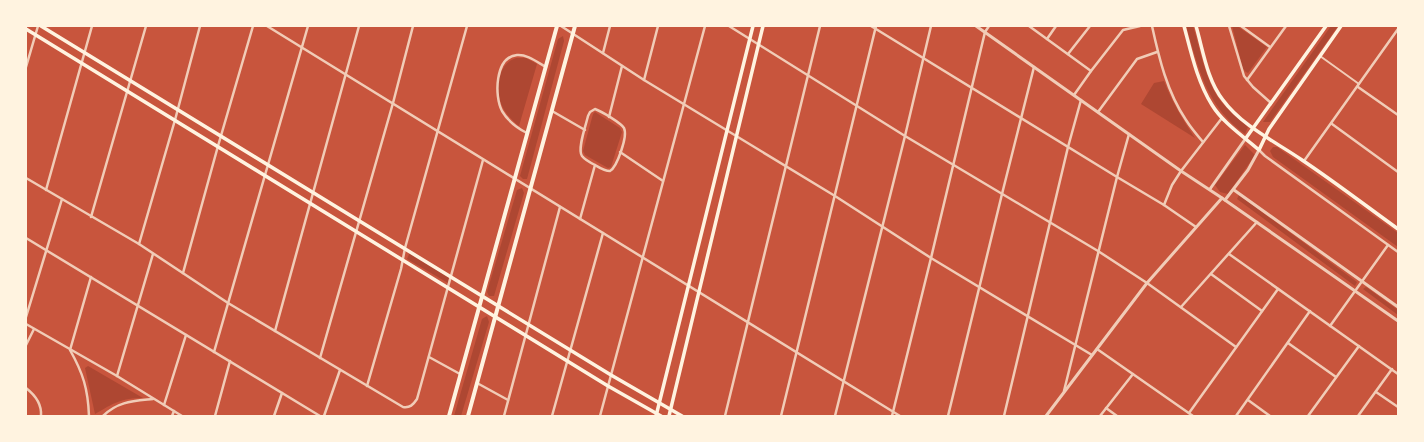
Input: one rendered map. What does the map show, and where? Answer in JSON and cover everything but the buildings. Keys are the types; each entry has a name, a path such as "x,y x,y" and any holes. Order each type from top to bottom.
{"main road":[{"path":"40,26 611,375 682,416"},
{"path":"449,416 483,297 514,179 547,67 557,26"},
{"path":"468,416 575,26"},
{"path":"656,415 753,26"},
{"path":"669,416 763,26"},
{"path":"1184,26 1200,81 1212,106 1222,118 1259,150 1265,136 1288,100 1341,26"},
{"path":"1196,26 1208,69 1222,99 1253,128 1304,162 1398,229"},
{"path":"1246,138 1326,26"},
{"path":"26,29 568,360 608,386 656,415 661,416"}],"street":[{"path":"26,67 40,26"},
{"path":"46,190 92,26"},
{"path":"91,217 146,26"},
{"path":"139,244 200,26"},
{"path":"183,273 253,26"},
{"path":"267,26 900,416"},
{"path":"214,352 308,26"},
{"path":"275,331 359,26"},
{"path":"320,358 393,104 413,26"},
{"path":"367,386 403,260 466,26"},
{"path":"561,26 684,105 835,196 931,258 1092,355"},
{"path":"603,54 610,26"},
{"path":"644,80 658,26"},
{"path":"600,416 705,26"},
{"path":"728,26 1050,224 1098,251 1147,283 1236,347"},
{"path":"725,416 820,26"},
{"path":"871,26 876,27 923,59 1164,205 1196,227"},
{"path":"835,416 906,136 931,26"},
{"path":"976,26 1181,171 1258,222 1398,321"},
{"path":"892,416 985,32 989,26"},
{"path":"1029,26 1091,71"},
{"path":"1046,39 1056,26"},
{"path":"1068,54 1090,26"},
{"path":"1122,26 1123,30"},
{"path":"1074,95 1123,30 1140,26"},
{"path":"1152,26 1157,52 1166,78 1180,110 1186,121 1203,142"},
{"path":"1229,26 1241,70 1246,80 1271,103"},
{"path":"1241,26 1270,47"},
{"path":"1246,80 1286,26"},
{"path":"781,416 876,27"},
{"path":"1304,162 1398,29"},
{"path":"1098,112 1137,59 1157,52"},
{"path":"528,134 509,121 502,110 497,95 500,73 507,60 512,56 517,55 528,57 547,67"},
{"path":"1320,55 1398,114"},
{"path":"609,117 622,66"},
{"path":"948,416 1034,67"},
{"path":"1004,416 1068,147 1081,100"},
{"path":"597,109 609,117 621,125 624,129 625,137 616,165 611,170 605,171 584,158 581,154 580,147 588,116 592,110 597,109"},
{"path":"552,111 585,130"},
{"path":"1164,205 1172,185 1181,171 1222,118"},
{"path":"1332,124 1398,172"},
{"path":"1063,393 1129,134"},
{"path":"1210,190 1246,138"},
{"path":"1046,416 1147,283 1196,227 1234,190 1256,158 1259,150 1265,156 1398,252"},
{"path":"620,152 664,182"},
{"path":"26,178 139,244 228,303 403,407 412,406 417,399 483,159"},
{"path":"580,219 595,165"},
{"path":"1234,190 1398,307"},
{"path":"26,316 62,199"},
{"path":"504,416 560,207"},
{"path":"1181,307 1258,222"},
{"path":"552,416 603,233"},
{"path":"26,238 320,416"},
{"path":"1330,326 1388,245"},
{"path":"117,376 152,254"},
{"path":"1229,254 1398,374"},
{"path":"1211,274 1262,311"},
{"path":"89,416 88,399 82,374 70,350 91,277"},
{"path":"1189,413 1278,289"},
{"path":"1236,416 1310,311"},
{"path":"26,324 117,376 182,416"},
{"path":"26,345 34,329"},
{"path":"164,405 186,335"},
{"path":"1288,343 1336,377"},
{"path":"1308,416 1359,346"},
{"path":"1097,349 1194,416"},
{"path":"429,357 461,374"},
{"path":"215,416 230,361"},
{"path":"324,416 340,370"},
{"path":"1358,416 1392,370"},
{"path":"1100,416 1133,374"},
{"path":"477,383 508,400"},
{"path":"26,388 37,398 41,415"},
{"path":"1376,392 1398,407"},
{"path":"274,416 282,393"},
{"path":"103,416 118,405 129,401 154,400"},
{"path":"1248,400 1270,416"},
{"path":"1106,408 1117,416"},
{"path":"172,416 174,411"}],"shaded area":[{"path":"1186,26 1193,26 1205,68 1213,89 1225,106 1248,127 1245,134 1221,111 1213,99 1200,72"},
{"path":"1232,26 1237,26 1267,47 1248,73 1243,69"},
{"path":"1331,26 1338,26 1270,122 1263,122"},
{"path":"563,36 564,41 527,179 523,179 520,176 558,39"},
{"path":"516,58 526,58 537,64 519,126 504,109 499,96 498,88 503,68"},
{"path":"1164,81 1178,111 1195,138 1141,104 1154,83"},
{"path":"595,112 620,128 622,132 611,167 608,168 585,155 583,151 593,114"},
{"path":"1245,145 1255,155 1228,194 1220,192 1215,185"},
{"path":"1273,147 1277,147 1398,233 1398,247 1273,157 1270,151"},
{"path":"522,188 524,193 494,296 489,296 487,292 517,190"},
{"path":"1239,195 1357,282 1355,286 1237,199"},
{"path":"410,252 449,277 448,283 407,259"},
{"path":"1366,287 1398,310 1398,315 1363,289"},
{"path":"487,316 489,322 461,416 454,416 482,319"},
{"path":"88,366 143,398 123,400 95,414 85,368"}]}
